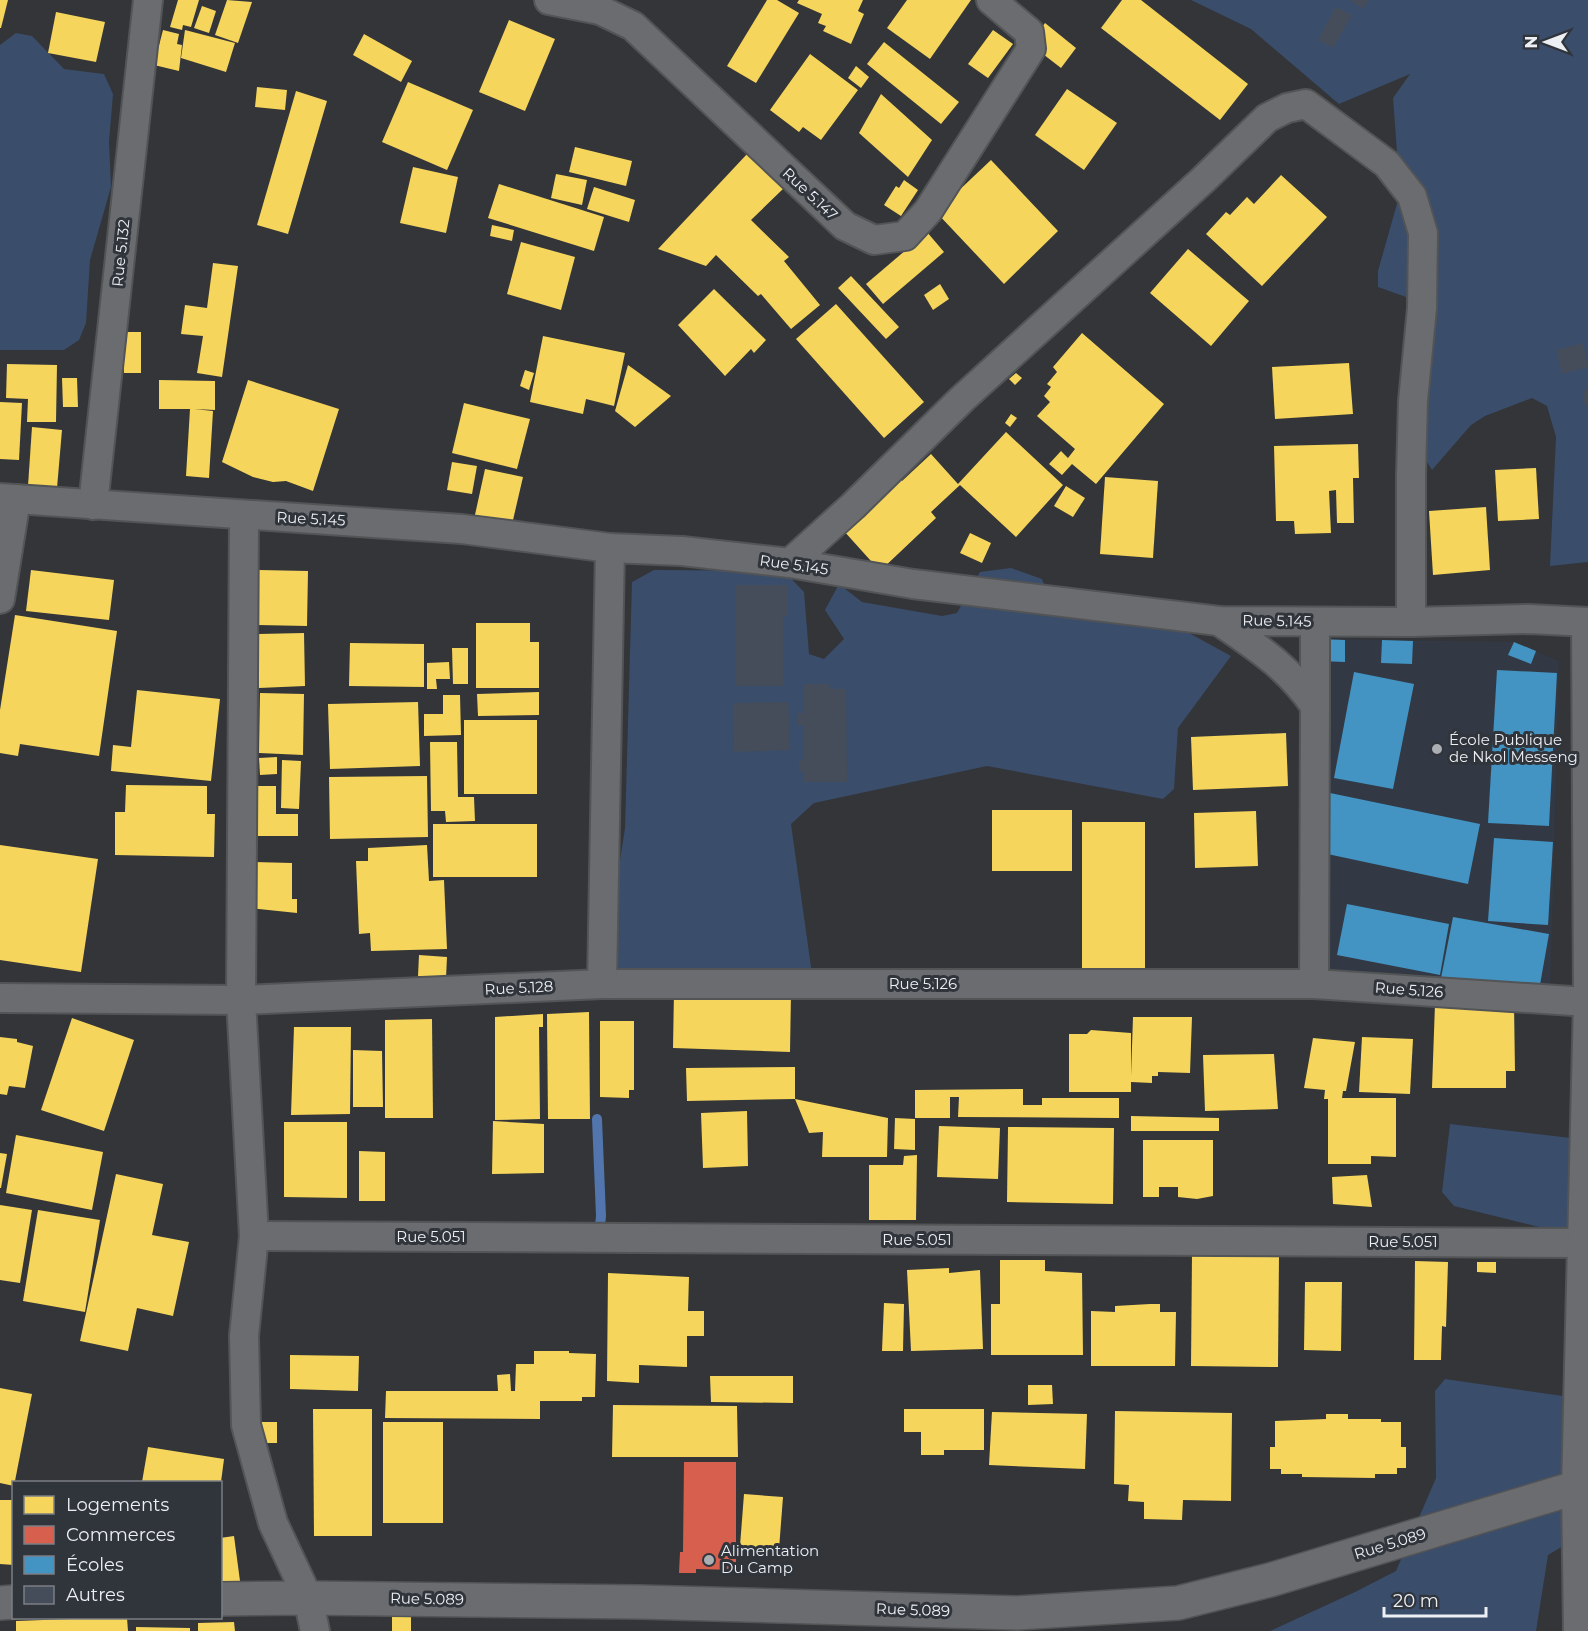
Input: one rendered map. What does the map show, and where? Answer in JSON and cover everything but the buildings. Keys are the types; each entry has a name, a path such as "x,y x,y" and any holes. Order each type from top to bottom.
{"street":[{"name":"Rue 5.132","path":"93,506 148,0"},
{"name":"Rue 5.147","path":"549,0 600,10 633,26 845,226 874,240 905,236 928,211 1031,49 1029,32 991,0"},
{"path":"789,563 853,506 962,399 1204,179 1267,118 1287,108 1306,104 1387,164 1412,196 1423,233 1422,308 1413,412 1411,622"},
{"name":"Rue 5.145","path":"8,499 462,529 610,548 682,551 789,563 913,584 1219,621 1411,622 1529,619 1587,622"},
{"path":"0,599 8,499"},
{"path":"244,516 241,1000 254,1236 244,1336 246,1425 273,1523 308,1598 315,1631"},
{"path":"602,984 610,548"},
{"path":"1219,621 1279,663 1300,684 1315,706"},
{"path":"1314,984 1315,622"},
{"path":"1578,1631 1582,1486 1581,1243 1588,1002 1587,622"},
{"name":"Rue 5.128","path":"0,998 241,1000 602,984"},
{"name":"Rue 5.126","path":"602,984 1314,984 1588,1002"},
{"name":"Rue 5.051","path":"254,1236 1581,1243"},
{"name":"Rue 5.089","path":"222,1599 640,1602 1017,1613 1178,1603 1270,1580 1582,1486"}],"shaded area":[{"path":"1191,0 1588,0 1588,562 1550,566 1556,437 1547,406 1532,398 1485,416 1471,425 1432,470 1407,429 1407,302 1406,297 1378,287 1378,271 1400,193 1393,98 1410,74 1339,104 1251,29"},
{"path":"16,33 32,36 64,69 104,74 113,94 109,142 111,187 90,260 86,323 79,340 64,350 0,350 0,45"},
{"path":"1011,568 1042,579 1053,608 1178,627 1231,656 1178,728 1174,789 1163,799 987,766 814,803 791,824 812,974 651,979 613,966 610,926 625,828 632,582 654,570 784,571 804,592 809,654 824,659 844,639 825,610 839,584 862,602 942,616 957,613 980,572"},
{"name":"École Publique de Nkol Messeng","path":"1319,639 1514,642 1559,661 1550,1002 1323,974"},
{"path":"1450,1124 1588,1140 1588,1239 1454,1206 1442,1192"},
{"path":"1588,1367 1588,1531 1548,1555 1536,1631 1270,1631 1396,1571 1436,1478 1435,1391 1445,1379 1563,1396"}],"waterway":[{"path":"597,1119 601,1216 599,1236"}],"place":[{"name":"École Publique de Nkol Messeng","path":"1437,749"},
{"name":"Alimentation Du Camp","path":"709,1560"}]}
